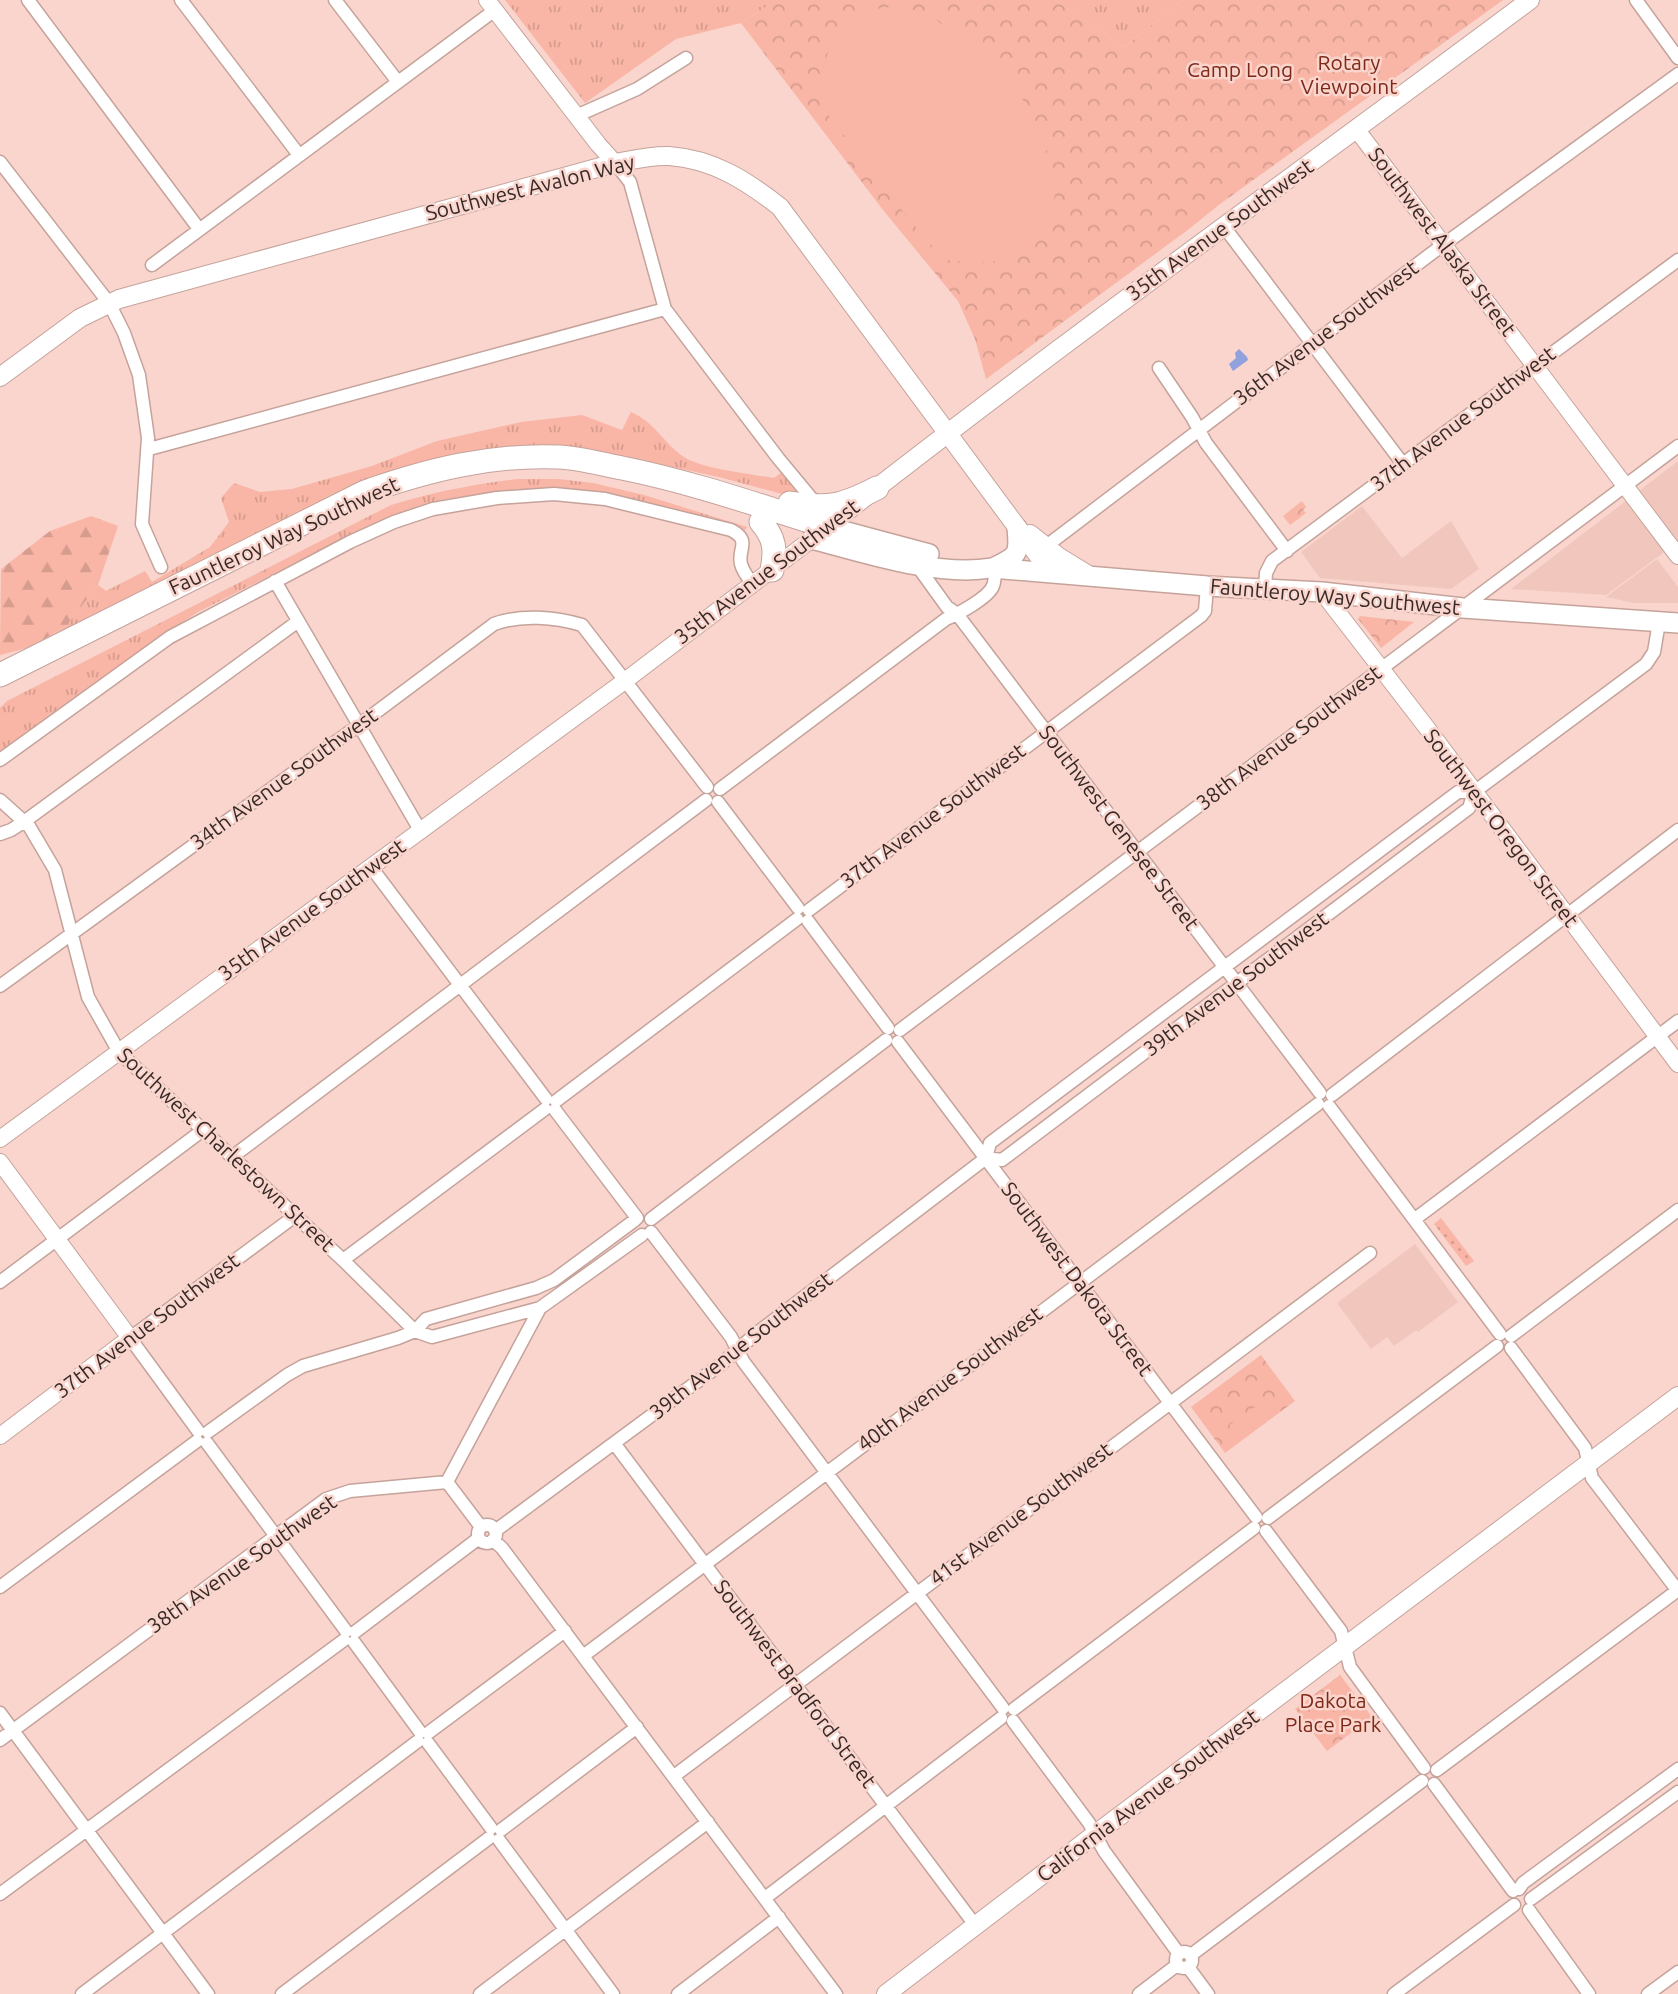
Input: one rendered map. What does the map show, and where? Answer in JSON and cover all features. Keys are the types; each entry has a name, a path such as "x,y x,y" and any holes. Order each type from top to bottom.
{"highway":[{"name":"Fauntleroy Way Southwest","path":"0,676 365,492 415,475 460,464 559,457 649,473 820,524"},
{"name":"Fauntleroy Way Southwest","path":"0,691 334,521 434,483 526,469 578,472 623,481 761,522 820,524"},
{"path":"820,524 849,502 877,488"},
{"path":"761,522 771,533 775,545 772,570"}],"main road":[{"name":"35th Avenue Southwest","path":"877,488 1099,318 1225,228 1531,0"},
{"name":"Southwest Avalon Way","path":"0,377 80,318 109,303 193,277 615,163 669,156 722,169 743,179 780,207 1013,522 1039,548 1091,577"},
{"path":"993,568 1017,555 1019,549 1013,522"},
{"name":"Fauntleroy Way Southwest","path":"820,524 916,564 972,572 993,568"},
{"name":"Fauntleroy Way Southwest","path":"820,524 921,552 973,561 993,568 1207,586 1322,592 1463,608 1669,623"},
{"name":"Southwest Avalon Way","path":"1039,548 1051,573"},
{"name":"California Avenue Southwest","path":"886,1994 1678,1396"}],"street":[{"path":"28,0 199,229"},
{"path":"181,0 299,155"},
{"path":"335,0 398,82"},
{"path":"1636,0 1678,58"},
{"path":"152,265 398,82 491,5 629,182 665,309 778,458 820,524"},
{"path":"576,116 637,89 686,58"},
{"name":"36th Avenue Southwest","path":"1039,548 1443,245 1678,74"},
{"name":"Southwest Alaska Street","path":"1357,130 1678,556"},
{"path":"0,162 109,303 124,333 139,375 149,449 142,524 161,566"},
{"path":"1225,228 1403,464"},
{"name":"37th Avenue Southwest","path":"1265,589 1268,568 1272,561 1678,260"},
{"path":"149,449 665,309"},
{"path":"1159,368 1206,443 1287,551"},
{"name":"38th Avenue Southwest","path":"415,1331 426,1319 536,1288 554,1279 641,1219 893,1035 1678,446"},
{"name":"Fauntleroy Way Southwest","path":"0,760 170,637 350,542 394,522 433,509 497,498 554,494 605,499 732,530 742,538 741,564 753,584"},
{"name":"35th Avenue Southwest","path":"0,1139 626,680 772,570 820,524"},
{"name":"Southwest Genesee Street","path":"916,564 1046,731 1585,1448 1592,1478 1678,1591"},
{"path":"232,1157 946,619 991,589 993,568"},
{"path":"275,581 420,830"},
{"name":"37th Avenue Southwest","path":"343,1260 1201,616 1205,611 1207,586"},
{"name":"Southwest Oregon Street","path":"1322,592 1678,1064"},
{"name":"34th Avenue Southwest","path":"0,985 494,624 521,617 582,625"},
{"path":"0,834 25,821 297,622"},
{"name":"39th Avenue Southwest","path":"986,1158 1002,1160 1469,808 1474,792 1646,664 1669,623"},
{"name":"Southwest Dakota Street","path":"582,625 713,794 1341,1631 1350,1667 1427,1777 1516,1890"},
{"name":"39th Avenue Southwest","path":"494,1535 722,1364 986,1158 990,1143 1458,792 1474,792"},
{"name":"Southwest Charlestown Street","path":"0,800 25,821 55,870 88,997 119,1052 343,1260 415,1331"},
{"name":"40th Avenue Southwest","path":"583,1656 1325,1100 1678,830"},
{"path":"371,867 641,1219 635,1230 646,1234 731,1337 743,1361 1089,1823 1104,1851 1208,1994"},
{"path":"1415,1220 1678,1021"},
{"path":"0,1282 203,1130"},
{"path":"0,1162 613,1994"},
{"path":"765,1898 1678,1210"},
{"name":"37th Avenue Southwest","path":"0,1436 295,1216"},
{"path":"0,1587 287,1375 303,1366 415,1331 432,1337 540,1308 646,1234"},
{"name":"41st Avenue Southwest","path":"674,1776 1370,1253"},
{"path":"540,1308 447,1482 486,1543 494,1535 836,1994"},
{"name":"Southwest Bradford Street","path":"614,1443 975,1926"},
{"name":"38th Avenue Southwest","path":"0,1740 326,1499 337,1493 447,1482"},
{"path":"0,1894 349,1636 480,1532"},
{"path":"1139,1994 1427,1777 1439,1777 1437,1770 1678,1591"},
{"path":"82,1994 565,1631"},
{"path":"0,1713 208,1994"},
{"path":"282,1994 637,1727"},
{"path":"1678,1769 1523,1883 1511,1896 1514,1905 1521,1910 1530,1905 1678,1792"},
{"path":"480,1994 708,1822"},
{"path":"1516,1890 1525,1891 1530,1905 1589,1994"},
{"path":"1394,1994 1514,1905"},
{"path":"678,1994 779,1917"},
{"path":"1647,1994 1678,1972"}],"shaded area":[{"path":"1678,461 1678,542 1606,595 1511,589"},
{"path":"1362,506 1402,558 1451,521 1479,569 1451,589 1320,578 1301,552"},
{"path":"1657,559 1678,587 1678,603 1634,603 1606,597"},
{"path":"1415,1244 1458,1302 1394,1346 1387,1337 1371,1349 1337,1303"}],"green space":[{"path":"505,0 777,0 741,23 676,39 585,103"},
{"path":"777,0 1055,0 1124,47 1183,0 1503,0 1220,204 986,379 975,339 958,301 883,210 741,23"},
{"path":"1055,0 1183,0 1124,47"},
{"path":"905,7 932,16 952,33 955,31 968,46 978,40 1034,115 1029,118 1050,147 1040,157 1057,179 1047,228 1028,251 1015,257 988,262 944,260 829,116 822,100 821,88 824,63 835,39 851,20 861,14 883,8"},
{"path":"631,412 647,422 677,452 702,465 774,478 785,470 808,501 719,477 581,450 458,456 32,647 66,626 98,585 106,591 145,571 152,582 210,547 229,522 221,498 234,483 260,492 292,489 372,466 437,441 521,422 582,415 622,430"},
{"path":"518,479 558,479 593,483 644,495 747,527 745,530 643,501 591,492 518,490 440,500 358,531 198,612 155,640 0,754 0,708 7,701 391,505 454,489"},
{"path":"1302,501 1306,513 1290,525 1283,516"},
{"path":"91,516 118,526 98,585 66,626 31,647 0,655 1,569 50,531"},
{"path":"1360,616 1414,622 1381,648 1358,619"},
{"path":"1441,1218 1474,1261 1466,1266 1434,1224"},
{"path":"1261,1355 1295,1401 1225,1453 1191,1407"},
{"path":"1271,1396 1277,1405 1235,1434 1229,1425"},
{"name":"Dakota Place Park","path":"1340,1675 1372,1717 1327,1751 1295,1709"}],"water":[{"path":"1239,349 1248,360 1233,371 1229,364 1236,358 1235,353"}],"park label":[{"name":"Camp Long","path":"1240,70"},
{"name":"Rotary Viewpoint","path":"1349,75"}]}
